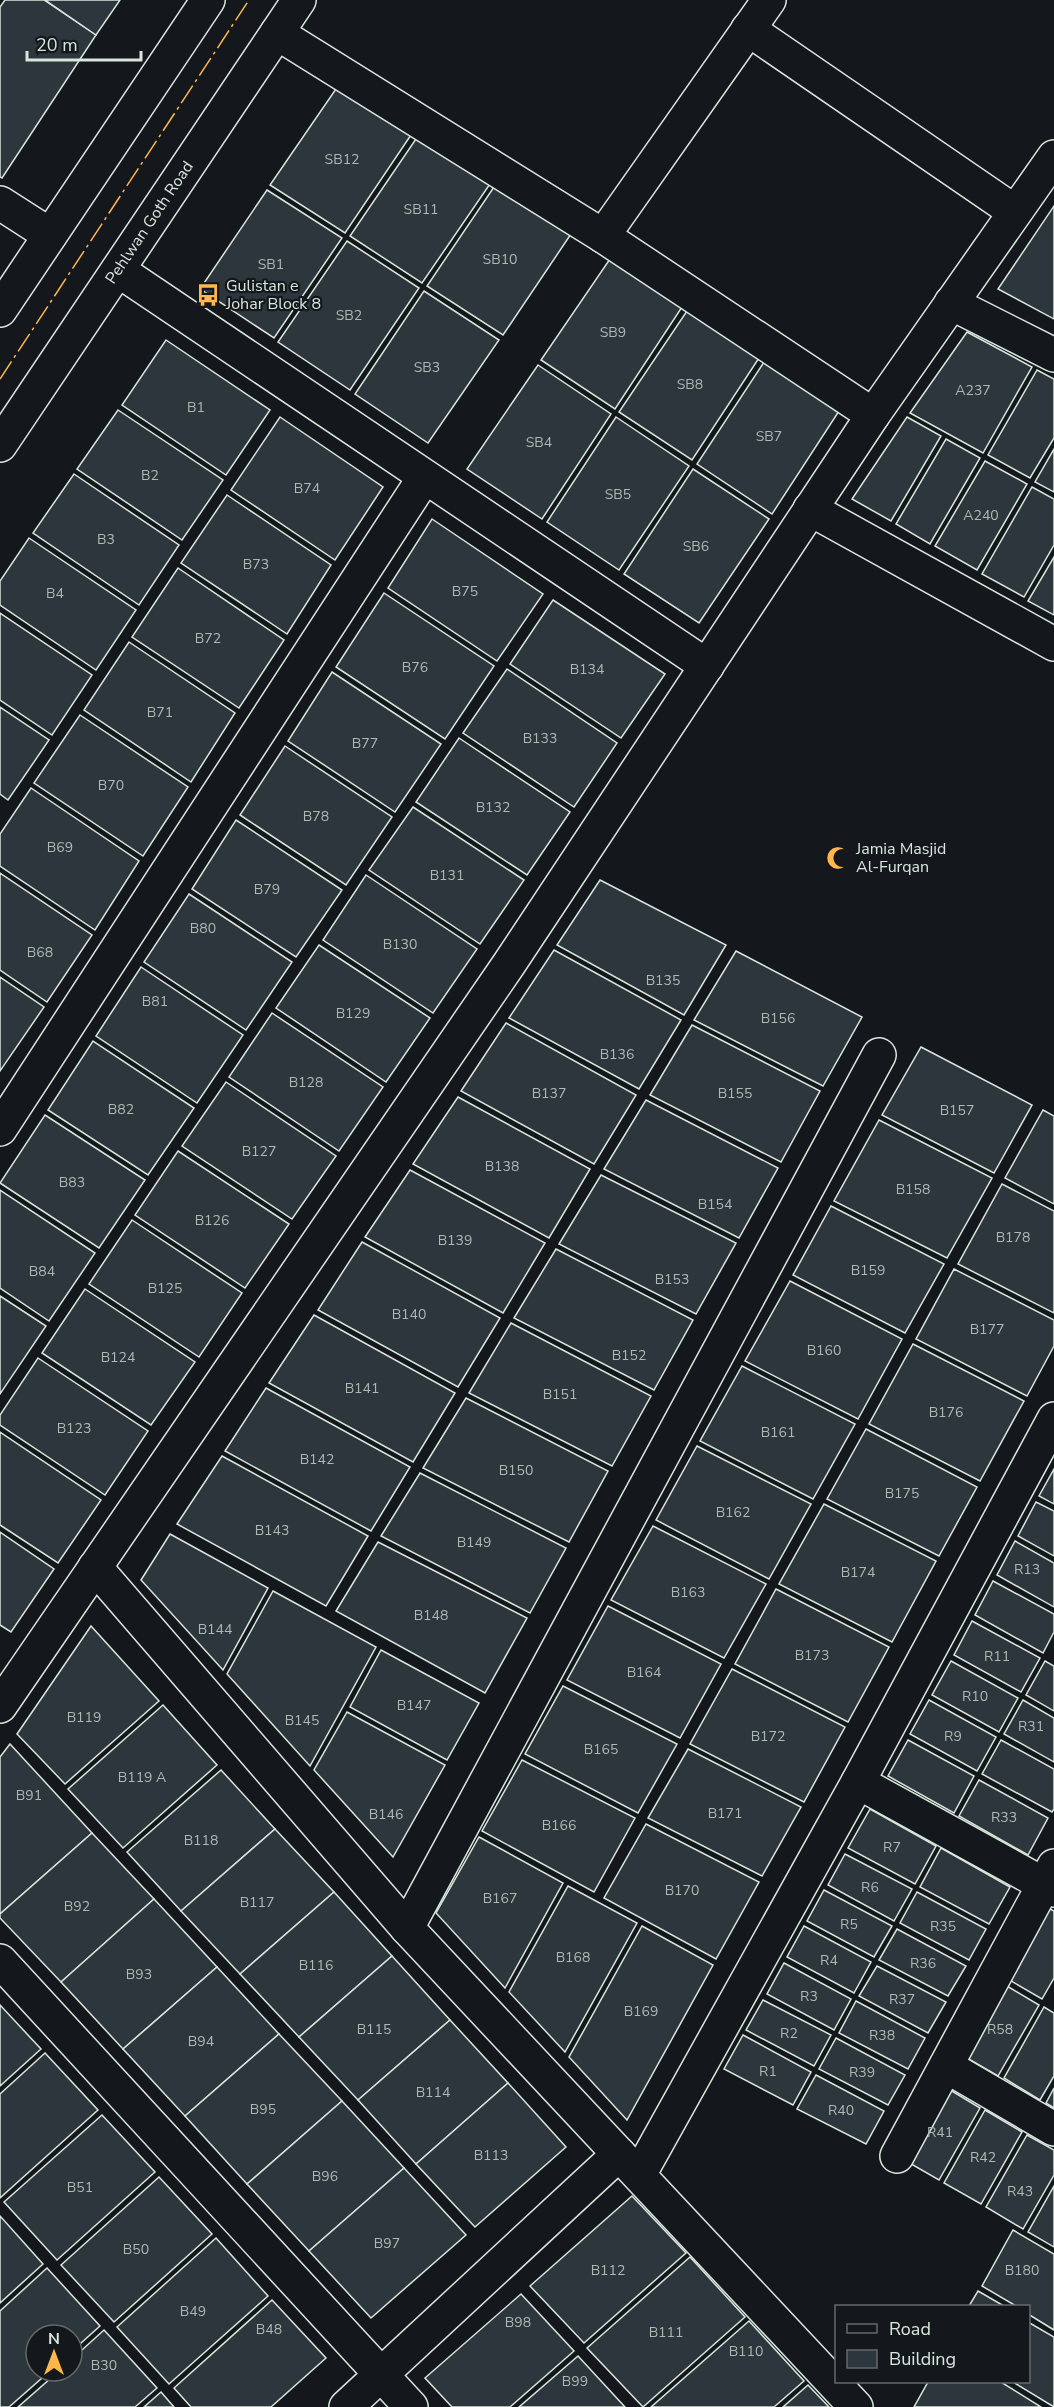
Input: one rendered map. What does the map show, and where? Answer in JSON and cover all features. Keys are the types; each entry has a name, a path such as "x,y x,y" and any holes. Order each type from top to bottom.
{"street":[{"path":"0,310 208,0"},
{"name":"Pehlwan Goth Road","path":"0,444 299,0"},
{"path":"603,236 769,0"},
{"path":"748,29 1015,212"},
{"path":"277,33 603,236 873,415"},
{"path":"0,1706 502,973 873,415 1054,157"},
{"path":"0,202 50,234"},
{"path":"118,270 706,666"},
{"path":"951,303 1054,355"},
{"path":"0,1129 424,478"},
{"path":"810,509 1054,644"},
{"path":"407,1928 879,1055"},
{"path":"346,2407 381,2374 629,2165 858,1782 1054,1419"},
{"path":"94,1567 407,1928 856,2407"},
{"path":"858,1782 1051,1880 897,2156"},
{"path":"0,1962 411,2407"},
{"path":"946,2066 1054,2129"}],"building":[{"path":"5,0 44,0 96,35 2,178 0,177 0,7"},
{"path":"45,0 120,0 96,35"},
{"path":"338,86 413,132 345,233 270,185"},
{"path":"418,136 492,181 422,283 350,236"},
{"path":"496,184 573,231 503,335 427,286"},
{"path":"267,190 342,238 274,338 200,289"},
{"path":"1054,206 1054,319 998,289"},
{"path":"347,241 419,288 350,390 278,342"},
{"path":"612,256 684,304 615,409 541,360"},
{"path":"424,291 499,340 428,443 355,394"},
{"path":"689,308 761,355 692,460 619,412"},
{"path":"967,332 1032,367 983,453 910,413"},
{"path":"166,340 270,410 226,475 122,405"},
{"path":"766,359 841,408 772,514 697,464"},
{"path":"538,365 611,414 542,519 467,469"},
{"path":"1037,370 1054,379 1054,438 1030,478 988,455"},
{"path":"118,410 223,480 182,540 77,469"},
{"path":"280,417 383,487 335,560 231,490"},
{"path":"616,417 689,466 619,570 547,522"},
{"path":"907,417 941,436 891,521 852,499"},
{"path":"946,439 980,458 930,544 896,524"},
{"path":"1054,449 1054,492 1035,482"},
{"path":"985,461 1027,484 977,570 935,546"},
{"path":"693,469 769,519 699,623 624,574"},
{"path":"74,474 179,545 139,605 33,533"},
{"path":"1032,487 1054,499 1054,545 1024,597 982,574"},
{"path":"227,495 331,565 287,634 181,563"},
{"path":"432,519 543,594 497,661 388,588"},
{"path":"29,538 136,610 96,670 0,605 0,581"},
{"path":"1054,557 1054,615 1028,601"},
{"path":"178,568 284,640 239,708 132,637"},
{"path":"384,593 494,666 445,739 336,667"},
{"path":"553,600 665,674 621,738 510,664"},
{"path":"0,613 92,675 52,735 0,700"},
{"path":"129,642 235,713 191,782 84,710"},
{"path":"507,669 617,743 574,807 463,733"},
{"path":"332,672 441,744 395,812 288,741"},
{"path":"0,707 49,740 8,800 0,794"},
{"path":"80,715 188,787 143,856 34,783"},
{"path":"459,738 570,812 527,875 416,802"},
{"path":"285,746 392,817 346,885 240,815"},
{"path":"31,788 139,861 95,930 0,866 0,834"},
{"path":"413,807 524,880 480,944 369,870"},
{"path":"236,820 342,890 296,957 192,889"},
{"path":"0,873 92,935 47,1002 0,970"},
{"path":"366,875 477,949 433,1013 323,940"},
{"path":"600,880 726,945 684,1015 557,945"},
{"path":"189,894 292,962 246,1030 144,962"},
{"path":"319,945 430,1018 386,1082 276,1008"},
{"path":"554,950 681,1020 639,1089 509,1018"},
{"path":"736,951 862,1017 823,1086 694,1020"},
{"path":"141,967 243,1035 197,1103 96,1036"},
{"path":"0,977 44,1007 0,1071"},
{"path":"272,1013 383,1087 339,1151 229,1077"},
{"path":"506,1023 636,1095 594,1164 461,1091"},
{"path":"692,1025 820,1091 781,1162 650,1095"},
{"path":"93,1041 194,1108 148,1175 48,1110"},
{"path":"921,1047 1032,1105 994,1173 882,1115"},
{"path":"226,1082 336,1156 292,1219 182,1146"},
{"path":"458,1097 590,1169 549,1238 413,1164"},
{"path":"646,1100 778,1168 739,1238 604,1169"},
{"path":"1043,1110 1054,1116 1054,1204 1005,1178"},
{"path":"45,1115 145,1180 99,1248 0,1183"},
{"path":"879,1120 992,1178 947,1258 834,1201"},
{"path":"178,1151 289,1224 245,1288 135,1215"},
{"path":"410,1170 545,1243 503,1313 365,1237"},
{"path":"601,1175 736,1243 696,1314 559,1244"},
{"path":"1002,1184 1054,1211 1054,1313 958,1264"},
{"path":"0,1190 95,1253 49,1321 0,1288"},
{"path":"831,1206 944,1264 905,1333 793,1275"},
{"path":"132,1220 242,1293 199,1357 89,1284"},
{"path":"362,1242 500,1318 458,1387 318,1310"},
{"path":"556,1249 693,1320 654,1390 514,1318"},
{"path":"954,1269 1054,1320 1054,1346 1027,1396 916,1339"},
{"path":"790,1281 902,1339 858,1419 745,1361"},
{"path":"85,1289 195,1362 151,1425 42,1353"},
{"path":"0,1296 46,1326 0,1394"},
{"path":"314,1315 455,1393 413,1462 269,1383"},
{"path":"511,1323 651,1396 612,1466 469,1393"},
{"path":"913,1344 1024,1401 980,1481 869,1424"},
{"path":"38,1358 148,1431 105,1495 0,1425 0,1415"},
{"path":"742,1366 855,1424 813,1499 700,1441"},
{"path":"266,1388 410,1467 371,1531 225,1451"},
{"path":"466,1398 608,1471 569,1542 423,1468"},
{"path":"866,1429 977,1487 939,1556 827,1499"},
{"path":"0,1432 101,1500 58,1563 0,1525"},
{"path":"697,1446 811,1504 769,1579 656,1520"},
{"path":"222,1456 368,1536 326,1606 177,1524"},
{"path":"1054,1469 1054,1504 1039,1496"},
{"path":"420,1473 566,1548 530,1613 381,1536"},
{"path":"1036,1502 1054,1511 1054,1556 1018,1536"},
{"path":"824,1504 936,1561 892,1642 779,1584"},
{"path":"653,1526 766,1584 724,1658 611,1600"},
{"path":"0,1532 54,1569 11,1632 0,1625"},
{"path":"170,1534 268,1588 223,1670 141,1580"},
{"path":"1015,1541 1054,1563 1054,1607 997,1575"},
{"path":"378,1542 527,1618 485,1693 336,1611"},
{"path":"993,1581 1054,1614 1054,1632 1043,1653 975,1615"},
{"path":"776,1589 889,1647 848,1722 735,1664"},
{"path":"273,1591 376,1647 310,1766 227,1674"},
{"path":"608,1606 721,1664 680,1738 567,1680"},
{"path":"972,1621 1040,1658 1021,1692 954,1655"},
{"path":"91,1626 159,1701 65,1784 17,1734"},
{"path":"381,1650 479,1703 447,1760 350,1707"},
{"path":"951,1661 1018,1698 999,1732 932,1695"},
{"path":"1045,1661 1054,1666 1054,1711 1026,1695"},
{"path":"732,1669 845,1727 804,1802 690,1744"},
{"path":"563,1686 677,1744 638,1813 525,1754"},
{"path":"929,1700 996,1737 977,1771 910,1734"},
{"path":"1023,1700 1054,1718 1054,1762 1004,1734"},
{"path":"163,1705 217,1765 123,1848 68,1789"},
{"path":"347,1712 445,1765 393,1857 314,1770"},
{"path":"908,1740 974,1776 954,1813 888,1776"},
{"path":"1001,1740 1054,1769 1054,1809 1052,1812 982,1774"},
{"path":"10,1744 92,1833 0,1914 0,1757"},
{"path":"688,1749 801,1807 762,1876 648,1818"},
{"path":"522,1760 635,1818 594,1892 482,1831"},
{"path":"221,1770 275,1829 181,1911 127,1852"},
{"path":"979,1780 1048,1818 1028,1855 959,1816"},
{"path":"870,1809 936,1846 915,1884 848,1848"},
{"path":"646,1824 759,1882 716,1959 604,1898"},
{"path":"275,1829 334,1892 240,1974 181,1911"},
{"path":"92,1833 154,1899 61,1982 0,1918 0,1914"},
{"path":"479,1837 563,1883 505,1988 436,1913"},
{"path":"941,1848 1010,1887 989,1924 920,1887"},
{"path":"845,1854 912,1889 894,1921 828,1885"},
{"path":"568,1886 637,1923 565,2052 509,1992"},
{"path":"824,1890 892,1926 874,1957 807,1921"},
{"path":"334,1892 392,1956 299,2037 240,1974"},
{"path":"917,1892 986,1929 969,1960 900,1923"},
{"path":"154,1899 217,1967 123,2049 61,1982"},
{"path":"1048,1908 1054,1911 1054,1978 1042,1999 1006,1978"},
{"path":"642,1926 713,1965 627,2120 569,2057"},
{"path":"804,1926 871,1962 854,1993 787,1957"},
{"path":"897,1929 966,1966 948,1996 879,1960"},
{"path":"392,1956 450,2020 358,2100 299,2037"},
{"path":"784,1963 851,1999 834,2030 767,1994"},
{"path":"877,1966 946,2002 928,2033 859,1996"},
{"path":"217,1967 279,2034 185,2116 123,2049"},
{"path":"1002,1983 1039,2005 998,2076 960,2054"},
{"path":"763,2000 831,2035 814,2066 746,2030"},
{"path":"856,2001 925,2038 908,2069 839,2033"},
{"path":"0,2005 41,2049 0,2086"},
{"path":"1044,2007 1054,2013 1054,2076 1040,2100 1004,2078"},
{"path":"450,2020 508,2083 416,2164 358,2100"},
{"path":"279,2034 342,2101 247,2184 185,2116"},
{"path":"743,2035 811,2072 793,2105 724,2069"},
{"path":"836,2038 905,2075 888,2105 819,2069"},
{"path":"45,2053 98,2110 0,2198 0,2094"},
{"path":"816,2075 884,2111 866,2144 797,2109"},
{"path":"508,2083 566,2147 475,2227 416,2164"},
{"path":"942,2085 980,2108 939,2180 899,2157"},
{"path":"1054,2088 1054,2108 1046,2103"},
{"path":"342,2101 404,2168 309,2251 247,2184"},
{"path":"985,2110 1022,2132 981,2204 944,2183"},
{"path":"102,2115 155,2172 57,2260 4,2202"},
{"path":"1027,2135 1054,2150 1054,2175 1023,2229 986,2207"},
{"path":"404,2168 466,2235 371,2318 309,2251"},
{"path":"159,2177 212,2234 114,2322 61,2265"},
{"path":"1054,2186 1054,2247 1028,2232"},
{"path":"632,2196 686,2253 584,2343 530,2286"},
{"path":"0,2216 43,2264 0,2303"},
{"path":"1013,2230 1054,2254 1054,2330 1030,2315 1030,2305 1014,2305 982,2286"},
{"path":"216,2238 268,2296 169,2384 117,2327"},
{"path":"690,2257 745,2317 643,2407 587,2348"},
{"path":"47,2268 100,2326 84,2340 84,2323 24,2323 24,2383 36,2383 9,2407 0,2407 0,2311"},
{"path":"978,2291 1002,2305 970,2305"},
{"path":"521,2294 574,2351 510,2407 452,2407 425,2378"},
{"path":"272,2300 326,2358 271,2407 191,2407 174,2388"},
{"path":"749,2321 804,2381 774,2407 651,2407"},
{"path":"1030,2323 1054,2337 1054,2407 1015,2383 1030,2383"},
{"path":"104,2330 157,2388 135,2407 18,2407 45,2383 84,2383 84,2348"},
{"path":"578,2356 625,2407 519,2407"},
{"path":"927,2383 1003,2383 1041,2407 914,2407"},
{"path":"808,2385 829,2407 783,2407"},
{"path":"161,2392 174,2407 144,2407"}],"power":[{"path":"0,379 249,0"}],"place":[{"name":"Gulistan e Johar Block 8","path":"208,295"},
{"name":"Jamia Masjid Al-Furqan","path":"838,858"}]}
